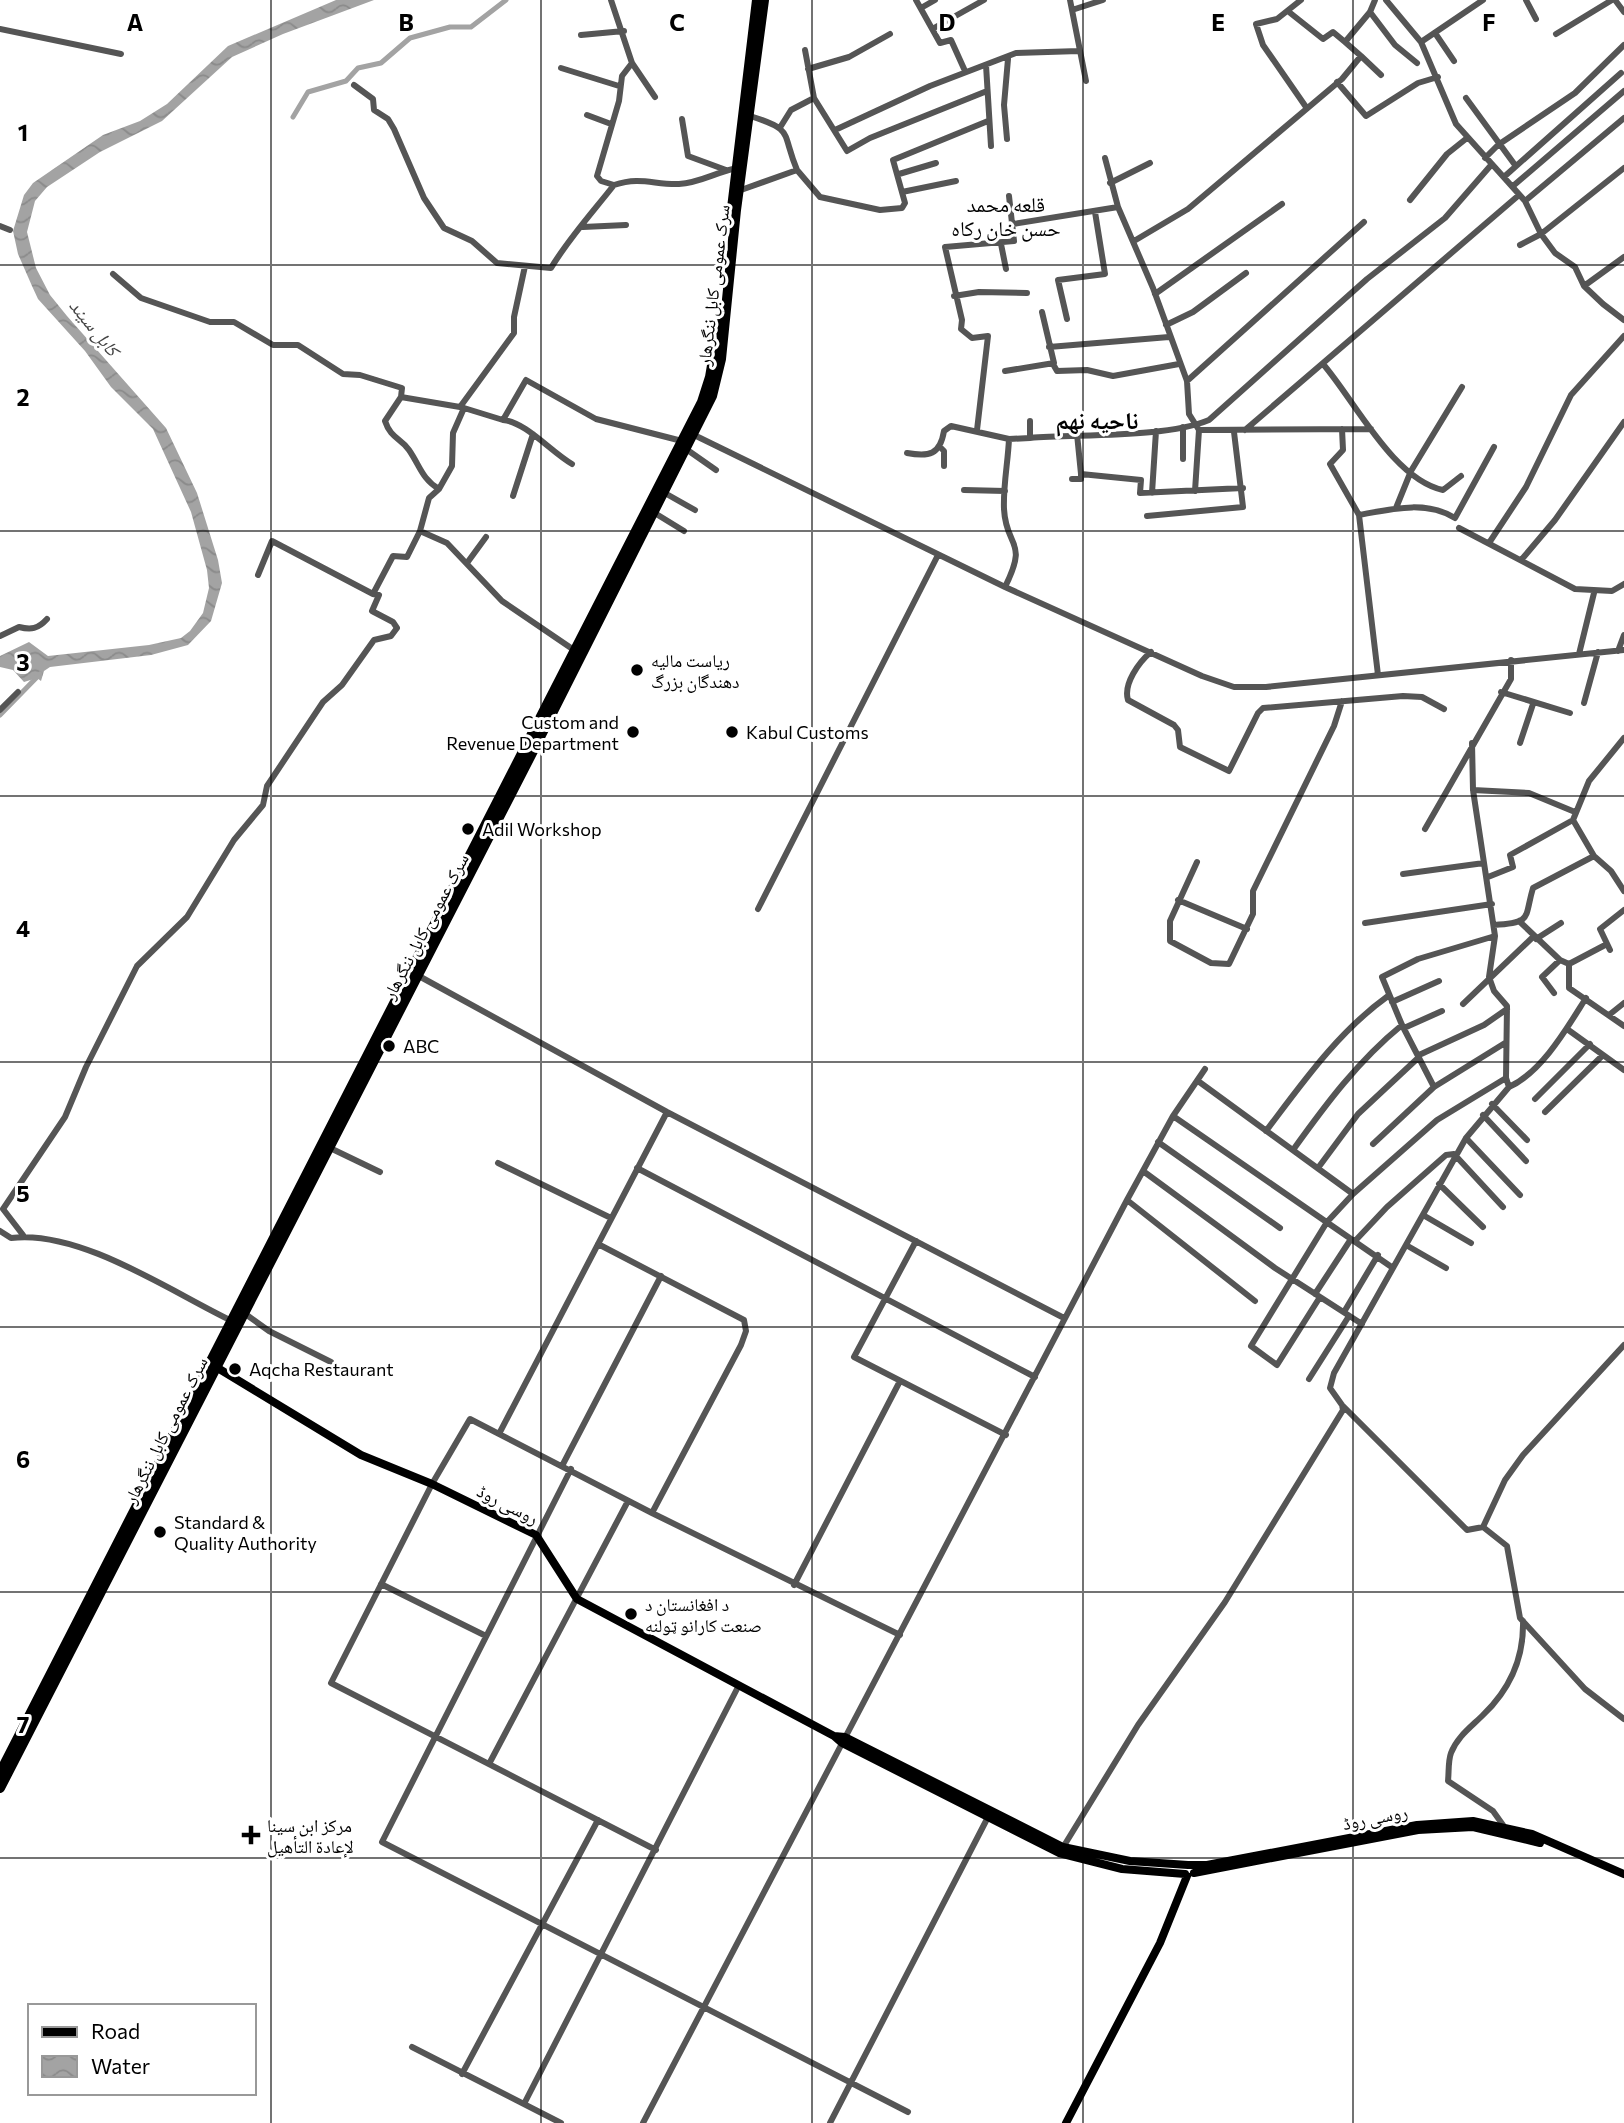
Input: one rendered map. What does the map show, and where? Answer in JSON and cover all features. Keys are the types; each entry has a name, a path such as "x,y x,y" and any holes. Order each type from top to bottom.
{"highway":[{"name":"سرک عمومی کابل ننگرهار","path":"0,1788 21,1740 230,1320 290,1211 653,512 687,439 710,377 731,169 757,0"},
{"name":"سرک عمومی کابل ننگرهار","path":"61,1660 244,1313 290,1211 328,1147 574,650 718,379 736,210 741,190 764,0"},
{"name":"سرک عمومی کابل ننگرهار","path":"0,1773 21,1740"}],"main road":[{"name":"روسی روڈ","path":"216,1367 361,1455 432,1484 536,1535 577,1599 834,1736 1061,1850"},
{"name":"روسی روڈ","path":"843,1740 987,1819 1061,1850 1189,1871 1440,1829 1473,1827 1501,1831 1563,1850 1624,1874"},
{"name":"روسی روڈ","path":"1189,1871 1208,1865 1417,1825 1473,1821 1503,1825 1532,1834 1563,1850"},
{"path":"1066,2123 1172,1915 1189,1871"}],"street":[{"path":"611,0 624,31 632,63 655,97"},
{"path":"916,0 940,43 951,40 965,71"},
{"path":"921,8 935,0"},
{"path":"934,28 984,0"},
{"path":"1070,0 1086,81"},
{"path":"1072,10 1103,0"},
{"path":"1301,0 1289,12 1255,24 1263,46 1307,107"},
{"path":"1345,42 1370,12 1374,0"},
{"path":"1387,0 1421,42 1450,113 1467,138 1505,176 1525,201 1541,234 1555,253 1574,268 1584,286 1624,320"},
{"path":"1421,42 1483,0"},
{"path":"1525,0 1536,19"},
{"path":"1556,34 1614,0 1624,12"},
{"path":"1289,12 1323,39 1333,32 1381,75"},
{"path":"1370,12 1395,45 1417,63"},
{"path":"0,29 121,54"},
{"path":"581,35 624,31"},
{"path":"1435,33 1454,61"},
{"path":"808,69 849,57 890,34"},
{"path":"1485,158 1498,145 1575,93 1624,44"},
{"path":"805,50 814,98 847,151 870,138 987,91"},
{"path":"835,130 965,71 1008,59 1016,53 1079,51"},
{"path":"1134,241 1188,209 1337,82 1361,56"},
{"path":"1007,139 1004,105 1008,59"},
{"path":"632,63 622,76 619,86 619,101 597,176 601,181 614,185 652,179 686,183 705,180 731,169"},
{"path":"986,65 991,146"},
{"path":"561,68 619,86"},
{"path":"1505,176 1621,73"},
{"path":"1337,82 1366,116 1418,83 1437,77"},
{"path":"354,85 373,99 374,110 388,119 424,198 444,228 472,241 497,263 551,268 569,237 583,227 614,185"},
{"path":"1513,186 1624,91"},
{"path":"781,126 791,110 814,98"},
{"path":"1466,98 1515,165"},
{"path":"587,115 611,124"},
{"path":"750,116 781,126 787,135 797,170 820,197 880,210 905,207 899,174 893,160 989,121"},
{"path":"1525,201 1624,118"},
{"path":"682,119 688,156 731,169"},
{"path":"1410,200 1447,154 1467,138"},
{"path":"1559,149 1571,163"},
{"path":"1105,158 1118,207 1134,241 1187,381 1189,414 1197,428 1195,491"},
{"path":"899,174 936,163"},
{"path":"1110,183 1150,163"},
{"path":"1197,428 1367,279 1445,218 1492,164"},
{"path":"1520,245 1541,234 1624,168"},
{"path":"741,190 797,170"},
{"path":"902,192 956,181"},
{"path":"1245,430 1519,195"},
{"path":"977,430 988,336 972,338 961,329 962,320 954,296 945,247 1014,241 1009,196"},
{"path":"1155,294 1282,204"},
{"path":"1013,224 1118,207"},
{"path":"1067,318 1058,280 1105,274 1095,212"},
{"path":"1187,381 1364,222"},
{"path":"583,227 626,225"},
{"path":"0,226 10,230"},
{"path":"1001,244 1006,269"},
{"path":"1584,286 1624,257"},
{"path":"373,594 393,556 407,557 420,531 429,498 439,489 452,466 453,433 462,407 514,333 514,317 525,266"},
{"path":"1166,325 1193,312 1246,272"},
{"path":"113,274 141,298 210,322 234,322 273,345 298,345 344,374 360,375 402,388 401,397 385,421 389,435 408,448 418,469 439,489"},
{"path":"954,296 979,292 1027,293"},
{"path":"1042,312 1053,365 1057,371 1087,370 1113,376 1179,364"},
{"path":"1489,543 1526,487 1571,395 1624,336"},
{"path":"1049,347 1170,337"},
{"path":"1323,364 1394,457 1411,471 1432,488 1443,491 1461,476"},
{"path":"1005,370 1053,365"},
{"path":"503,420 526,380 596,419 687,439 908,537 938,555 1005,587 1202,676 1234,687 1266,687 1511,660 1621,651 1624,635"},
{"path":"1395,508 1411,471 1462,387"},
{"path":"401,397 462,407 511,421 572,464"},
{"path":"1030,421 1030,438"},
{"path":"1522,559 1555,520 1624,422"},
{"path":"907,453 931,455 940,447 944,431 951,426 1009,439 1156,431 1183,427 1234,432 1371,429"},
{"path":"1183,427 1183,459"},
{"path":"1342,429 1343,450 1330,464 1359,515 1378,675"},
{"path":"1152,493 1156,431"},
{"path":"1147,516 1243,507 1243,488 1234,432"},
{"path":"513,496 533,434"},
{"path":"1072,479 1081,479 1077,434"},
{"path":"687,439 716,470"},
{"path":"1005,587 1017,559 1016,545 1004,511 1009,439"},
{"path":"940,447 944,452 944,466"},
{"path":"1359,515 1395,508 1432,507 1455,518 1494,447"},
{"path":"1081,474 1141,480 1140,493 1243,488"},
{"path":"964,490 1005,491"},
{"path":"663,492 695,510"},
{"path":"653,512 684,531"},
{"path":"1459,528 1575,589 1594,593 1619,590 1624,585"},
{"path":"420,531 447,543 502,601 536,627 574,650"},
{"path":"467,562 486,537"},
{"path":"20,1236 3,1209 65,1117 86,1066 137,965 187,917 234,840 263,805 267,786 323,702 342,685 374,640 391,636 395,632 393,622 372,611 379,594 373,594 272,541 258,575"},
{"path":"758,909 938,555"},
{"path":"1579,654 1594,593"},
{"path":"0,636 19,627 39,627 47,619"},
{"path":"1151,652 1136,669 1126,694 1128,700 1174,725 1178,730 1180,747 1229,771 1264,708 1422,697 1444,709"},
{"path":"1584,703 1598,652"},
{"path":"1425,829 1501,692 1511,679 1511,660"},
{"path":"0,710 18,692"},
{"path":"1501,692 1533,704 1570,713"},
{"path":"1197,862 1170,921 1170,941 1211,963 1229,964 1253,914 1253,891 1334,726 1342,701"},
{"path":"1520,743 1533,704"},
{"path":"1472,743 1473,790 1495,936 1489,977 1491,987 1507,1009 1505,1043 1506,1078 1509,1087"},
{"path":"1488,877 1511,870 1510,855 1573,820 1589,781 1623,744"},
{"path":"1473,790 1529,793 1576,812"},
{"path":"1573,820 1594,856 1611,871 1624,891"},
{"path":"1494,925 1519,921 1530,912 1533,888 1594,856"},
{"path":"1402,874 1484,863"},
{"path":"1178,900 1247,929"},
{"path":"1365,923 1492,904"},
{"path":"1519,921 1534,938 1560,960 1569,964 1608,947 1600,928 1624,910"},
{"path":"1463,1004 1534,938 1562,923"},
{"path":"1434,1087 1382,981 1386,973 1418,959 1495,936"},
{"path":"1554,993 1542,977 1560,960"},
{"path":"1569,964 1569,988 1624,1026"},
{"path":"413,973 667,1112 1064,1318"},
{"path":"1266,1131 1312,1071 1358,1018 1390,999 1439,981"},
{"path":"1503,1825 1493,1811 1448,1781 1451,1754 1463,1734 1499,1700 1517,1664 1523,1641 1523,1621 1507,1546 1483,1527 1467,1530 1342,1405 1330,1388 1331,1381 1392,1268 1466,1138 1492,1104 1533,1069 1567,1029 1586,998"},
{"path":"1609,1015 1624,1003"},
{"path":"1318,1168 1358,1114 1419,1057 1484,1025 1507,1009"},
{"path":"1293,1150 1339,1086 1380,1043 1403,1027 1442,1011"},
{"path":"1567,1029 1624,1070"},
{"path":"1373,1144 1434,1087 1505,1043"},
{"path":"1535,1099 1590,1044"},
{"path":"1545,1112 1604,1055"},
{"path":"643,2123 1006,1435 1064,1318 1158,1142 1205,1069"},
{"path":"1503,1207 1454,1154 1446,1155 1353,1240 1275,1364 1251,1346 1327,1222 1353,1194 1437,1120 1506,1078"},
{"path":"1198,1081 1353,1194"},
{"path":"1492,1104 1527,1140"},
{"path":"500,1432 667,1112"},
{"path":"1483,1115 1526,1161"},
{"path":"1173,1116 1378,1255 1392,1268"},
{"path":"1466,1138 1520,1195"},
{"path":"1158,1142 1280,1228"},
{"path":"328,1147 380,1172"},
{"path":"498,1163 611,1218"},
{"path":"637,1168 1035,1377"},
{"path":"1143,1171 1292,1280 1362,1325"},
{"path":"1440,1184 1483,1227"},
{"path":"1127,1200 1255,1301"},
{"path":"1423,1215 1471,1243"},
{"path":"0,1231 57,1242 128,1267 230,1320"},
{"path":"916,1241 854,1357 1006,1435"},
{"path":"598,1244 744,1320 746,1331 652,1513"},
{"path":"1406,1245 1447,1268"},
{"path":"1308,1379 1378,1255"},
{"path":"562,1465 661,1276"},
{"path":"244,1313 270,1331 331,1362"},
{"path":"1483,1527 1505,1480 1523,1455 1624,1345"},
{"path":"794,1585 900,1381"},
{"path":"1061,1850 1138,1725 1225,1602 1343,1410 1342,1405"},
{"path":"656,1850 331,1683 432,1484 470,1419 500,1432 628,1501 794,1585 900,1635"},
{"path":"571,1469 383,1842 908,2112"},
{"path":"489,1764 628,1501"},
{"path":"381,1584 486,1636"},
{"path":"1523,1621 1585,1689 1624,1719"},
{"path":"524,2104 739,1685"},
{"path":"830,2123 987,1819"},
{"path":"462,2074 598,1820"},
{"path":"412,2047 561,2123"}],"water":[{"path":"336,0 374,0 283,34 232,57 162,121 100,152 47,187 35,201 27,232 36,268 50,295 67,316 166,428 197,493 218,560 222,583 211,621 188,645 151,655 50,667 44,671 41,681 37,678 24,682 13,670 0,667 0,656 29,642 48,656 149,645 181,638 190,631 203,613 209,588 207,570 191,512 153,429 111,387 85,351 38,299 18,254 13,231 24,195 33,183 103,135 140,121 167,104 228,46"}],"waterway":[{"path":"293,117 308,92 346,81 358,68 381,63 410,38 450,27 471,27 506,0"},
{"path":"0,715 40,674"}],"place":[{"name":"ریاست مالیه دهندگان بزرگ","path":"637,670"},
{"name":"Custom and Revenue Department","path":"633,732"},
{"name":"Kabul Customs","path":"732,732"},
{"name":"Adil Workshop","path":"468,829"},
{"name":"ABC","path":"389,1046"},
{"name":"Aqcha Restaurant","path":"235,1369"},
{"name":"Standard & Quality Authority","path":"160,1532"},
{"name":"د افغانستان د صنعت کارانو ټولنه","path":"631,1614"},
{"name":"مركز ابن سينا لإعادة التأهيل","path":"251,1835"}],"district":[{"name":"قلعه محمد حسن خان رکاه","path":"1006,215"},
{"name":"ناحیه نهم","path":"1097,419"}],"water label":[{"name":"کابل سيند","path":"95,327"}]}
